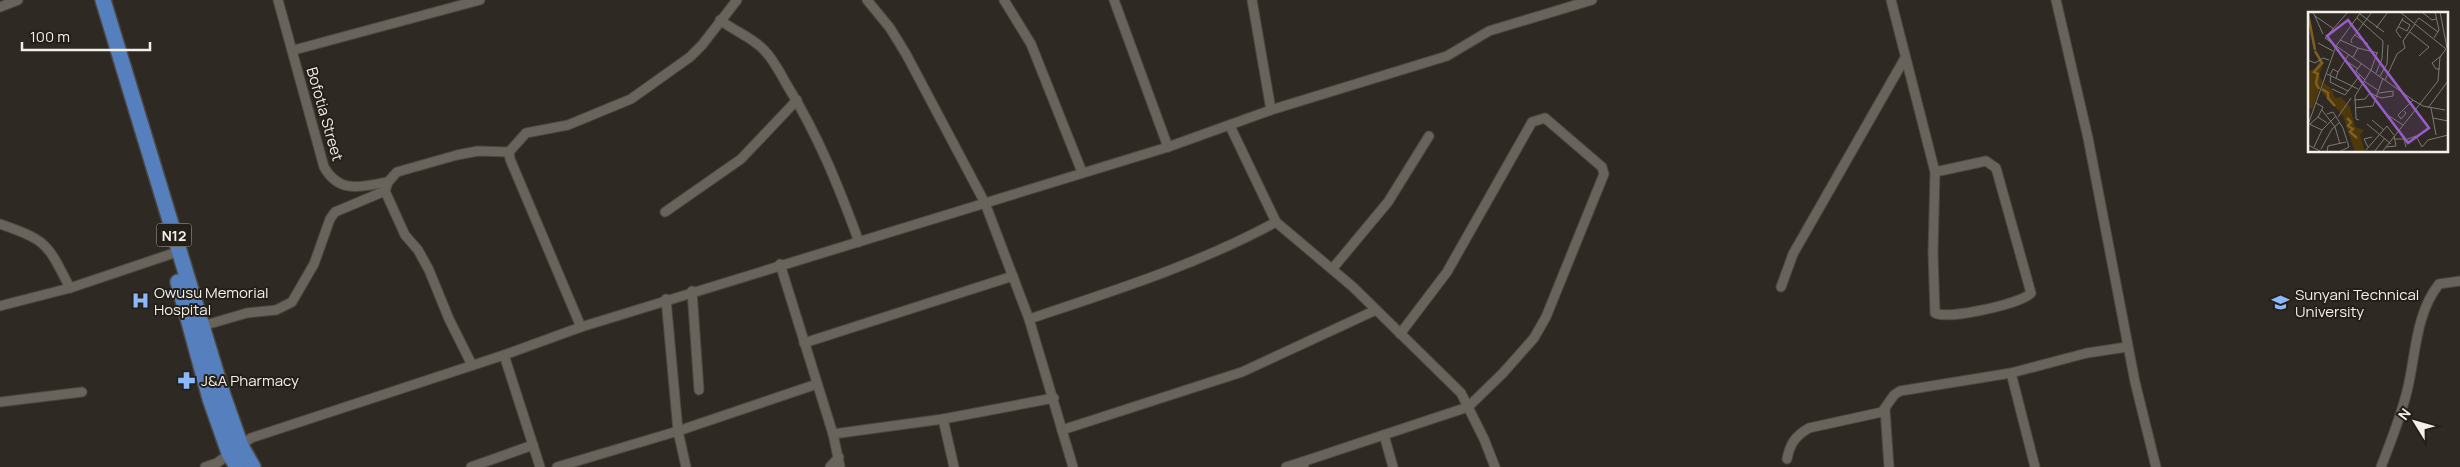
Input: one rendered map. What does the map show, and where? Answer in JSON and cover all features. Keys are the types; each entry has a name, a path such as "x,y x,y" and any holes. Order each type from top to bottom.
{"highway":[{"name":"N12","path":"95,0 170,254 210,399 235,450 253,467"},
{"name":"N12","path":"103,0 223,395 237,467"}],"street":[{"path":"0,7 18,0"},
{"name":"Bofotia Street","path":"278,0 294,50 324,167 331,179 340,184 360,187 386,187"},
{"path":"294,50 480,0"},
{"path":"582,326 510,159 510,152 526,134 568,125 632,99 690,57 737,0"},
{"path":"867,0 890,28 906,54 985,203 1030,320 1073,467"},
{"path":"1004,0 1031,44 1082,172"},
{"path":"1114,0 1168,146"},
{"path":"1252,0 1270,110"},
{"path":"205,467 217,463 250,438 504,355 582,326 1168,146 1230,126 1270,110 1447,56 1489,31 1592,0"},
{"path":"1891,0 1935,172 1933,253 1935,313 1944,316 1963,313 2012,302 2028,296 2031,293 1996,168 1986,161 1935,172"},
{"path":"2056,0 2088,138 2128,347 2156,467"},
{"path":"720,20 763,49 797,100 841,191 859,242"},
{"path":"1781,287 1792,254 1905,58"},
{"path":"665,212 741,159 797,100"},
{"path":"1286,467 1303,464 1468,407 1521,356 1546,317 1604,174 1602,167 1545,118 1532,122 1447,272 1400,334"},
{"path":"1230,126 1276,222 1333,268 1461,393 1495,467"},
{"path":"1333,268 1388,202 1429,136"},
{"path":"202,326 247,313 276,310 292,302 314,264 330,219 335,212 386,187 397,172 446,157 478,152 510,152"},
{"path":"386,187 405,235 418,250 429,270 449,319 472,365"},
{"path":"1030,320 1184,264 1238,241 1276,222"},
{"path":"0,224 42,242 53,255 70,288"},
{"path":"0,306 70,288 170,254"},
{"path":"780,264 833,434 840,467"},
{"path":"804,343 1013,276"},
{"path":"2381,467 2398,422 2408,386 2416,341 2425,308 2439,284 2460,281"},
{"path":"692,291 699,390"},
{"path":"666,300 678,431 686,467"},
{"path":"1062,430 1242,372 1376,310"},
{"path":"1787,459 1793,441 1809,428 1882,412 1894,395 1900,391 2011,373 2087,353 2128,347"},
{"path":"504,355 540,467"},
{"path":"2011,373 2035,467"},
{"path":"557,467 678,431 817,384"},
{"path":"0,402 82,392"},
{"path":"833,434 943,419 1054,398"},
{"path":"1885,409 1890,467"},
{"path":"943,419 954,467"},
{"path":"1384,435 1393,467"},
{"path":"471,467 533,446"},
{"path":"830,467 839,457"}],"place":[{"name":"Owusu Memorial Hospital","path":"140,301"},
{"name":"Sunyani Technical University","path":"2281,303"},
{"name":"J&A Pharmacy","path":"187,380"}]}
